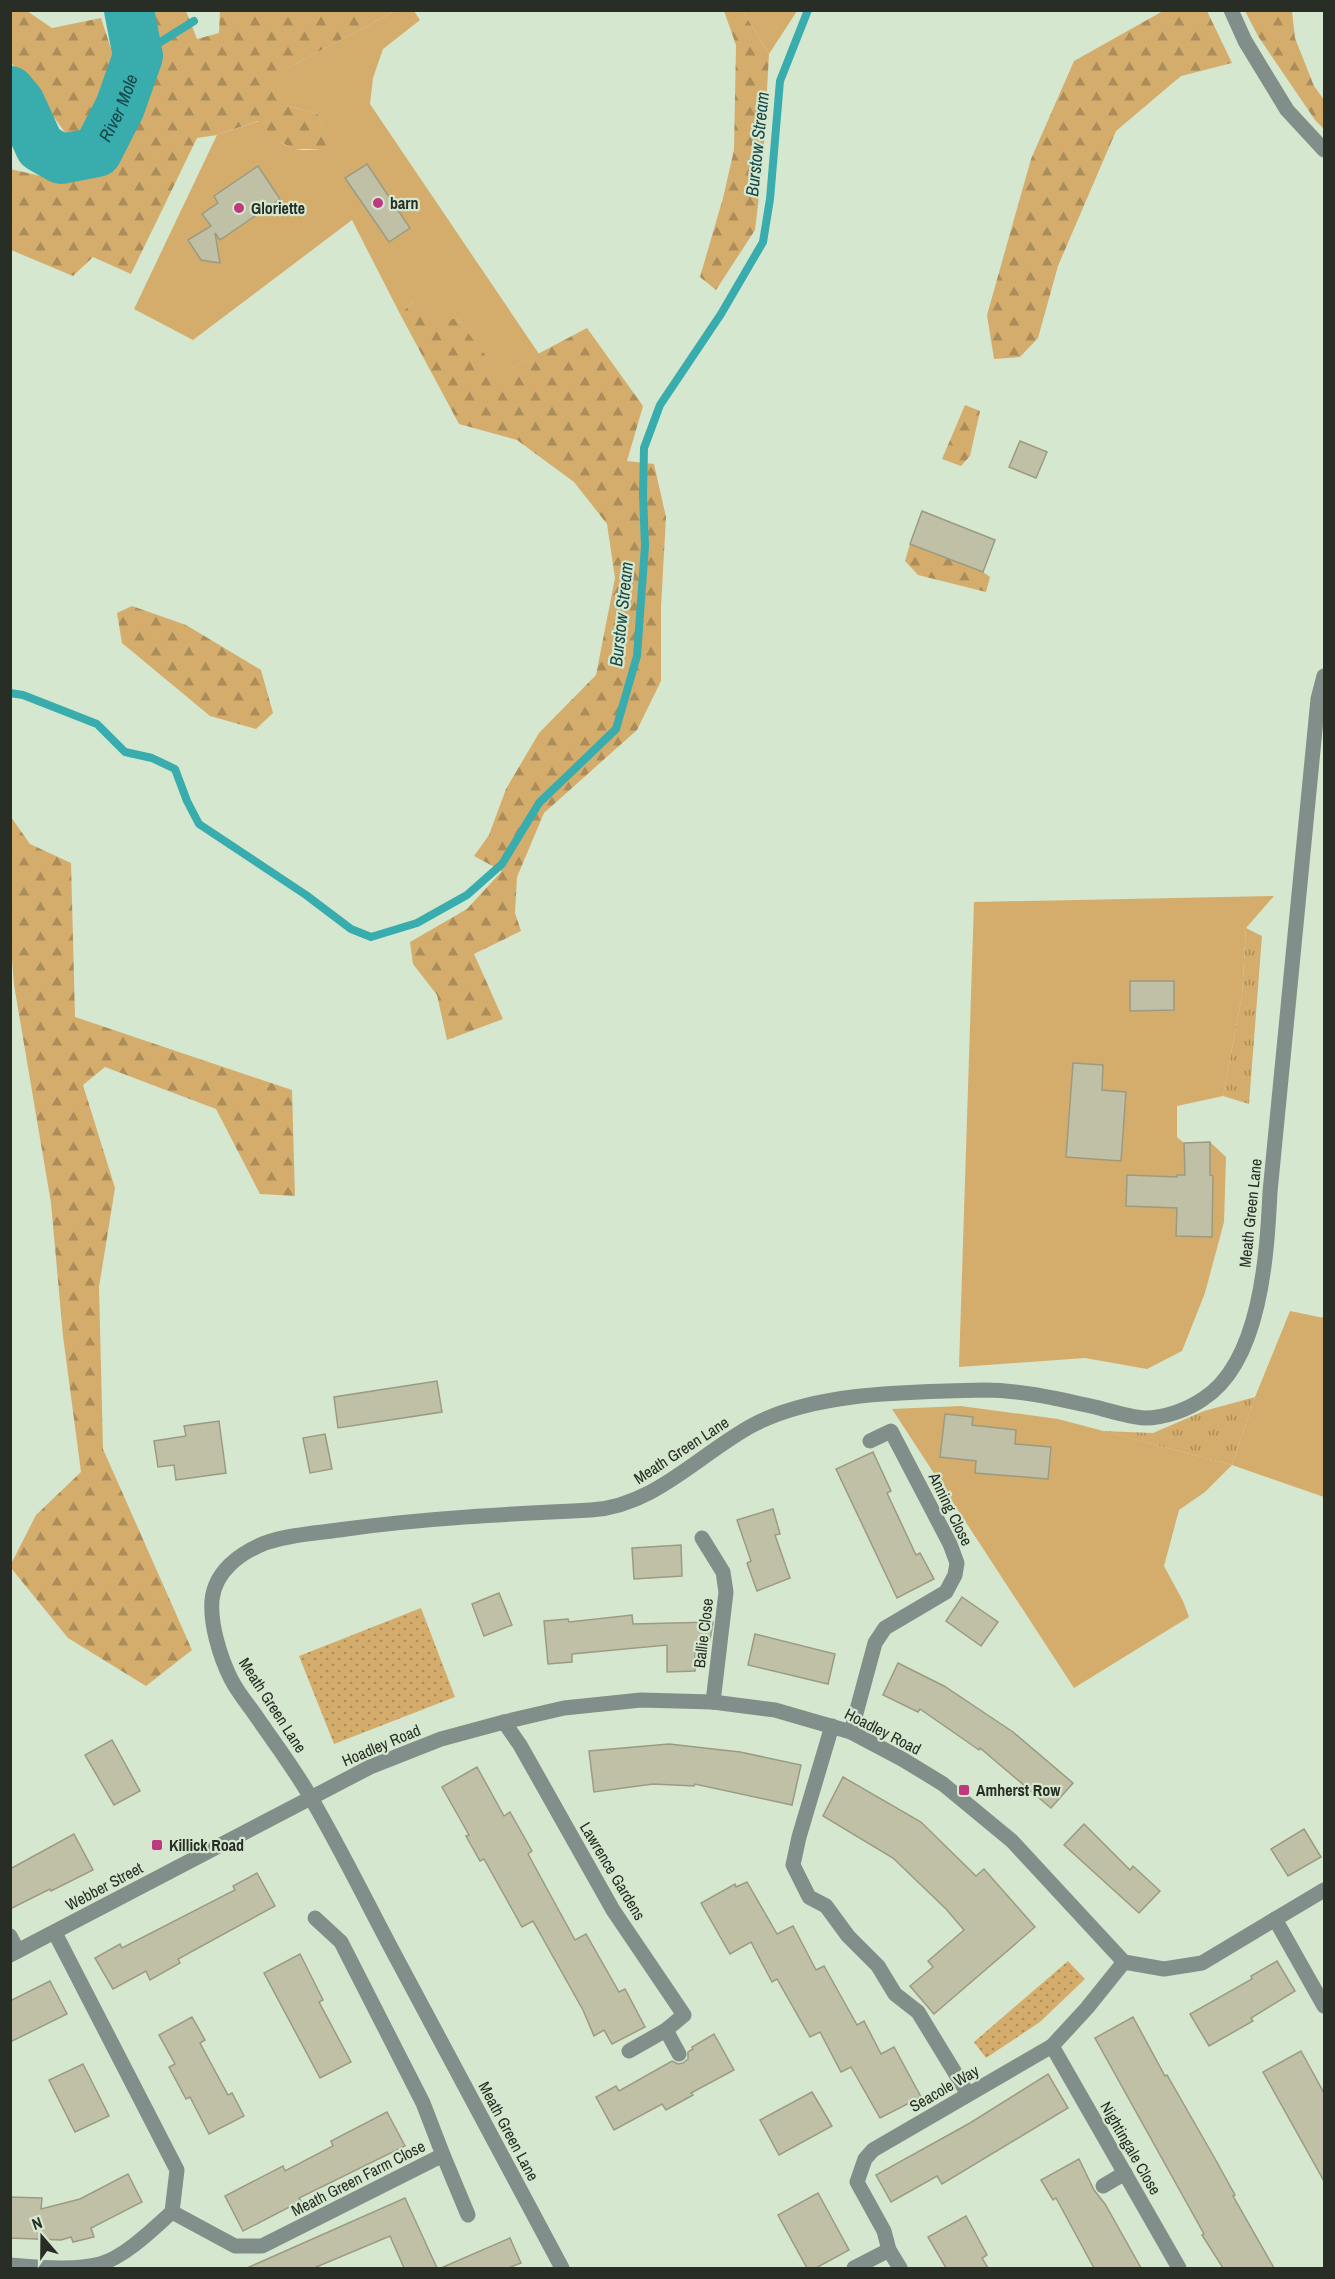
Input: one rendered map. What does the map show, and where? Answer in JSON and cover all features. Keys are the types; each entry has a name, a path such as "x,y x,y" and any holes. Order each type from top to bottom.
{"street":[{"path":"1231,10 1245,41 1287,110 1324,150"},
{"name":"Meath Green Lane","path":"562,2268 311,1797 232,1681 223,1659 215,1628 211,1602 216,1582 228,1565 266,1543 289,1538 371,1526 496,1514 600,1509 625,1504 648,1495 752,1426 799,1408 842,1399 902,1392 998,1390 1030,1394 1145,1418 1183,1410 1206,1398 1228,1377 1242,1352 1251,1323 1267,1249 1270,1192 1318,699 1324,676"},
{"name":"Anning Close","path":"851,1732 875,1643 885,1628 946,1592 955,1575 957,1563 950,1544 891,1431 870,1441"},
{"name":"Ballie Close","path":"702,1538 723,1572 726,1592 713,1702"},
{"name":"Hoadley Road","path":"311,1797 370,1767 441,1739 564,1708 641,1700 713,1702 776,1710 851,1732 943,1784 1011,1841 1124,1962"},
{"name":"Lawrence Gardens","path":"504,1722 520,1745 613,1910 684,2014 666,2030 629,2051"},
{"path":"832,1725 793,1865 809,1897 825,1906 848,1936 878,1966 896,1994 918,2012 968,2094"},
{"name":"Webber Street","path":"14,1953 311,1797"},
{"path":"1124,1962 1164,1969 1202,1963 1324,1890"},
{"name":"Meath Green Farm Close","path":"172,2212 235,2246 262,2246 443,2155 423,2103 341,1942 315,1918"},
{"path":"1275,1919 1324,2006"},
{"path":"10,2265 51,2268 101,2264 137,2244 172,2212 177,2170 55,1933"},
{"path":"10,1936 14,1953"},
{"name":"Seacole Way","path":"900,2268 889,2250 884,2231 857,2182 865,2159 873,2150 1052,2046 1087,2008 1124,1962"},
{"path":"666,2030 679,2054"},
{"name":"Nightingale Close","path":"1052,2046 1179,2268"},
{"path":"443,2155 468,2216"},
{"path":"1103,2186 1125,2173"},
{"path":"854,2268 889,2250"}],"green space":[{"path":"11,10 27,11 52,28 101,18 115,61 94,125 67,135 11,63"},
{"path":"137,11 186,11 197,39 219,33 220,11 395,11 288,68 285,105 318,114 331,149 293,149 270,136 258,121 217,135 197,138 131,274 93,257 73,276 11,250 10,169 50,178 93,167 113,139 132,99 147,59"},
{"path":"395,11 414,11 420,20 383,49 373,78 370,104 539,354 515,366 502,377 457,318 437,323 414,301 400,314 352,220 193,340 134,309 217,135 259,121 273,137 292,148 299,150 330,149 318,114 285,105 273,90 288,68"},
{"path":"724,11 743,11 769,54 763,162 755,230 716,290 700,277 734,150 736,45"},
{"path":"743,11 797,11 769,54"},
{"path":"1163,11 1207,11 1232,63 1181,76 1116,131 1058,266 1038,338 1020,357 994,359 987,315 1031,159 1074,61"},
{"path":"1245,11 1292,11 1295,38 1314,86 1324,100 1324,129 1315,120 1258,36"},
{"path":"414,301 457,318 502,376 515,366 587,328 643,406 627,461 654,464 666,517 661,607 661,681 637,730 544,813 517,877 515,913 521,931 474,954 503,1019 447,1040 437,995 413,964 410,942 467,909 502,871 474,856 489,835 506,789 539,733 596,675 615,578 607,524 574,482 517,440 459,424 400,314"},
{"path":"965,405 980,411 970,456 961,466 942,459"},
{"path":"910,544 983,572 990,577 986,592 918,575 905,561"},
{"path":"132,606 186,625 261,670 273,713 256,729 210,716 122,643 117,613"},
{"path":"11,817 30,844 71,863 75,1017 292,1090 295,1196 260,1194 216,1109 105,1067 83,1085 115,1188 99,1287 103,1449 192,1650 146,1686 68,1638 11,1568 36,1515 81,1472 63,1336 51,1203 14,985 10,932"},
{"path":"1274,896 1246,928 1242,995 1223,1096 1177,1106 1177,1137 1184,1143 1210,1142 1226,1157 1224,1222 1205,1293 1182,1351 1147,1369 1085,1358 959,1367 974,902"},
{"path":"1246,928 1262,936 1249,1104 1223,1096 1242,995"},
{"path":"1290,1311 1324,1318 1324,1497 1232,1465 1255,1397"},
{"path":"1255,1397 1232,1465 1103,1431 1153,1433 1204,1411"},
{"path":"961,1406 1058,1419 1232,1465 1205,1492 1179,1510 1164,1566 1189,1617 1074,1688 892,1409"},
{"path":"421,1608 455,1697 334,1744 299,1656"},
{"path":"1068,1961 1085,1979 1040,2022 986,2058 974,2042"}],"building":[{"name":"barn","path":"367,164 410,228 389,242 345,178"},
{"name":"Gloriette","path":"258,166 280,199 220,240 215,233 220,263 201,260 188,240 211,226 202,214 218,203 214,196"},
{"path":"1020,441 1047,452 1036,478 1009,467"},
{"path":"922,511 995,540 983,572 910,544"},
{"path":"1130,981 1174,981 1174,1010 1130,1011"},
{"path":"1073,1063 1103,1065 1102,1090 1126,1092 1121,1161 1066,1157"},
{"path":"1210,1142 1210,1175 1213,1176 1212,1237 1176,1236 1177,1208 1126,1206 1127,1175 1177,1177 1177,1175 1185,1175 1184,1143"},
{"path":"437,1381 442,1412 338,1428 334,1397"},
{"path":"945,1414 973,1417 972,1425 1016,1430 1015,1444 1051,1447 1048,1479 975,1473 976,1461 940,1457"},
{"path":"219,1421 226,1473 176,1480 174,1465 158,1467 154,1441 186,1436 184,1426"},
{"path":"325,1434 332,1469 310,1473 303,1438"},
{"path":"873,1452 891,1491 887,1493 916,1555 920,1553 934,1579 897,1598 836,1469"},
{"path":"773,1509 780,1534 775,1535 790,1578 757,1591 747,1563 751,1561 737,1520"},
{"path":"681,1545 682,1576 634,1579 632,1548"},
{"path":"499,1593 512,1625 484,1636 472,1604"},
{"path":"962,1597 998,1622 981,1646 946,1621"},
{"path":"632,1615 633,1624 713,1622 710,1640 695,1642 695,1671 667,1672 667,1645 572,1654 572,1662 548,1664 544,1621 568,1619 569,1622"},
{"path":"755,1634 835,1654 828,1684 748,1665"},
{"path":"898,1663 944,1686 1013,1732 1073,1783 1051,1808 980,1748 979,1750 920,1709 918,1712 883,1695"},
{"path":"112,1740 140,1791 114,1805 85,1755"},
{"path":"669,1744 740,1752 801,1765 792,1805 695,1784 694,1786 653,1784 594,1792 589,1751"},
{"path":"477,1767 504,1816 510,1812 532,1851 528,1854 575,1940 586,1934 619,1992 625,1989 645,2027 612,2044 604,2030 594,2036 583,2010 533,1921 522,1927 484,1859 480,1861 466,1836 469,1835 442,1787"},
{"path":"843,1777 921,1822 976,1876 984,1869 1035,1927 934,2014 910,1986 933,1967 928,1961 964,1930 946,1909 893,1858 823,1816"},
{"path":"1084,1824 1130,1870 1133,1866 1160,1891 1139,1913 1064,1845"},
{"path":"1304,1829 1321,1857 1288,1876 1271,1849"},
{"path":"74,1834 93,1870 10,1909 10,1869"},
{"path":"257,1873 275,1906 178,1959 180,1963 150,1980 146,1971 113,1989 95,1958 120,1944 122,1948 235,1890 233,1886"},
{"path":"747,1882 777,1934 793,1926 816,1970 824,1966 857,2025 864,2021 881,2054 894,2047 921,2097 880,2118 851,2067 841,2072 820,2032 810,2037 777,1979 772,1982 751,1942 730,1954 701,1903 735,1884 736,1887"},
{"path":"300,1954 323,2000 319,2002 351,2062 320,2078 264,1973"},
{"path":"1277,1961 1295,1991 1251,2018 1253,2021 1209,2046 1190,2014 1252,1979 1251,1976"},
{"path":"50,1981 67,2014 10,2042 10,2001"},
{"path":"192,2017 205,2040 200,2043 228,2095 232,2093 244,2116 209,2134 190,2097 186,2099 169,2067 175,2064 159,2035"},
{"path":"1133,2017 1165,2076 1167,2075 1214,2157 1235,2195 1233,2196 1274,2268 1223,2268 1202,2235 1204,2234 1095,2038"},
{"path":"714,2034 734,2070 691,2093 693,2095 666,2110 662,2104 614,2130 596,2097 616,2086 619,2091 672,2061 678,2064 683,2063 688,2059 688,2052 693,2049 692,2047"},
{"path":"1301,2051 1324,2093 1324,2181 1263,2072"},
{"path":"83,2064 109,2116 75,2132 49,2080"},
{"path":"1048,2074 1068,2108 942,2184 937,2176 891,2202 876,2175 970,2123"},
{"path":"812,2092 832,2126 779,2155 760,2120"},
{"path":"387,2112 405,2146 299,2198 301,2201 243,2231 225,2196 283,2166 285,2171 333,2146 331,2141"},
{"path":"1079,2159 1094,2190 1105,2204 1141,2268 1094,2268 1056,2198 1053,2200 1041,2180"},
{"path":"128,2174 142,2202 91,2228 94,2237 73,2242 71,2237 61,2240 10,2238 10,2197 42,2198 41,2209 80,2199"},
{"path":"818,2193 849,2250 816,2268 807,2268 778,2215"},
{"path":"405,2198 437,2268 404,2268 390,2236 314,2268 247,2268"},
{"path":"966,2216 987,2255 982,2258 988,2268 946,2268 928,2237"},
{"path":"510,2238 521,2263 508,2268 441,2268"}],"waterway":[{"name":"River Mole","path":"10,91 20,103 40,147 61,159 97,152 120,107 138,56 129,10"},
{"name":"Burstow Stream","path":"10,693 23,695 97,724 125,752 152,758 175,769 199,824 306,895 351,929 371,937 417,923 467,895 502,864 539,803 616,729 637,656 645,546 644,448 660,405 721,314 763,242 770,199 780,81 808,10"},
{"path":"138,56 194,21"}],"place":[{"name":"barn","path":"378,203"},
{"name":"Gloriette","path":"239,208"},
{"name":"Amherst Row","path":"964,1790"},
{"name":"Killick Road","path":"157,1845"}]}
